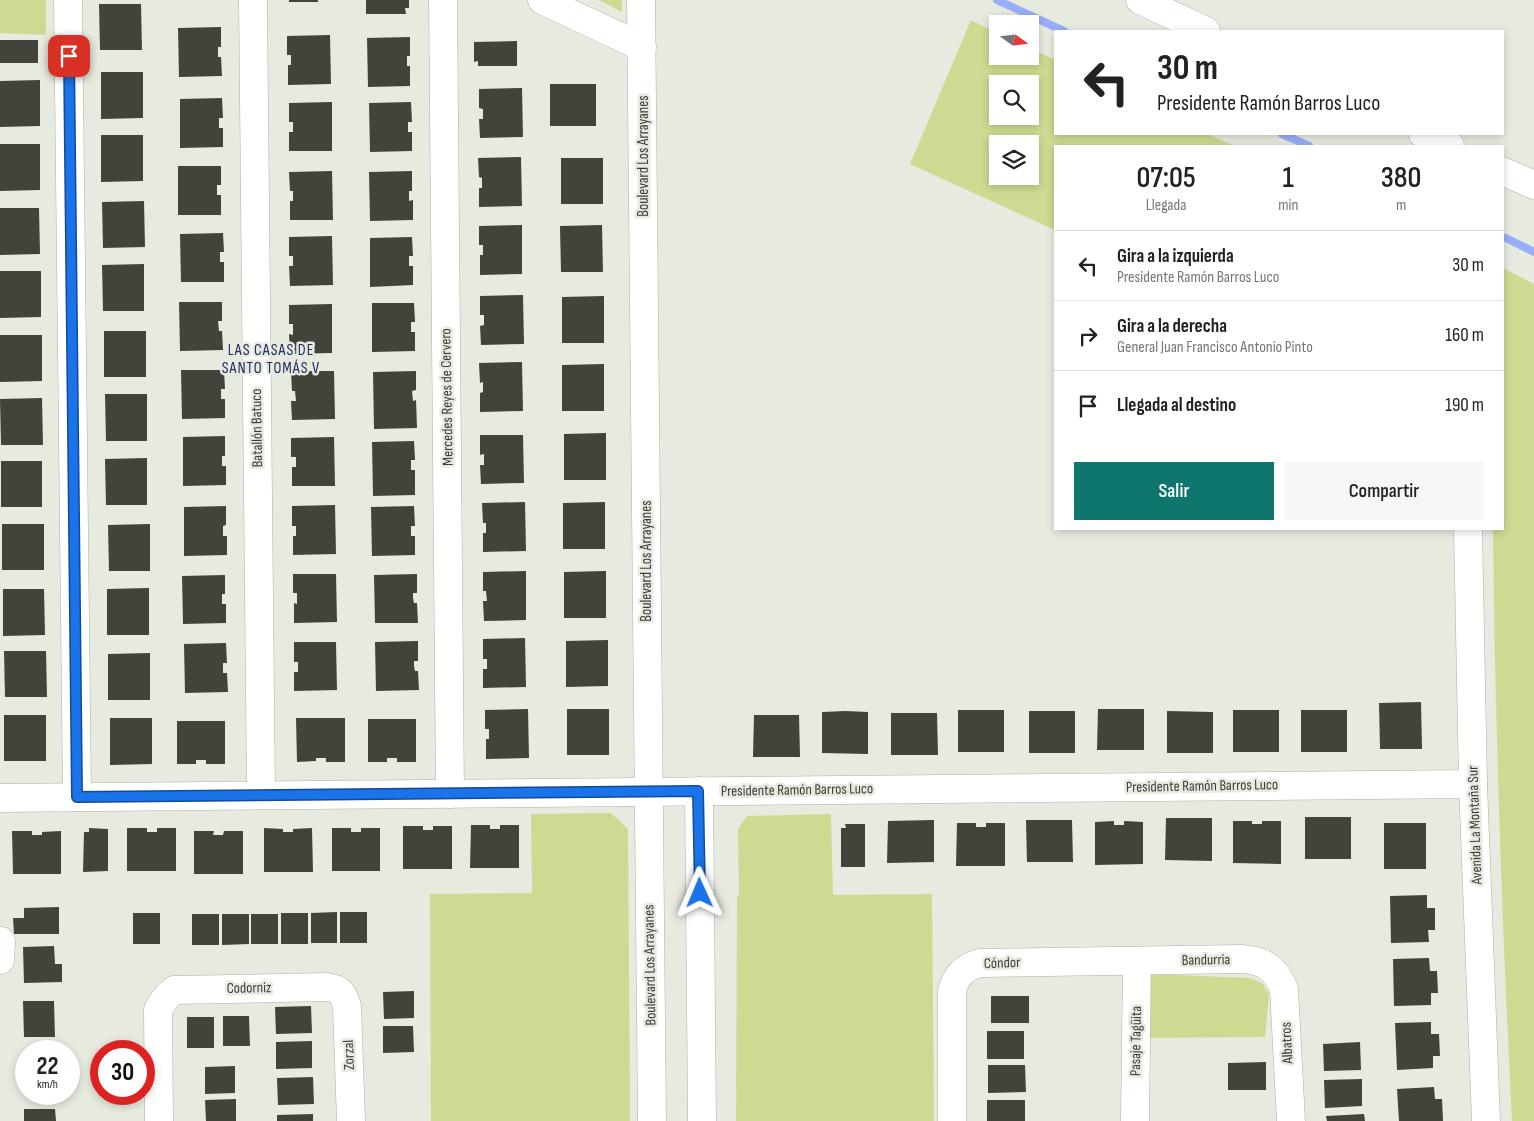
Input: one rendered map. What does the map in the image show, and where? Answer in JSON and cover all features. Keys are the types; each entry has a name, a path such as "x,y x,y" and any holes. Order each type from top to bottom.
{"street":[{"path":"68,0 77,797"},
{"name":"Batallón Batuco","path":"253,0 261,796"},
{"name":"Mercedes Reyes de Cervero","path":"443,0 450,794"},
{"path":"542,0 642,47"},
{"name":"Boulevard Los Arrayanes","path":"642,0 652,1121"},
{"path":"1140,0 1204,30"},
{"path":"1425,135 1448,145"},
{"path":"1504,171 1534,185"},
{"name":"Avenida La Montaña Sur","path":"1468,530 1473,784 1486,1121"},
{"name":"Presidente Ramón Barros Luco","path":"0,798 1473,784"},
{"path":"698,791 702,1121"},
{"name":"Bandurria","path":"1137,961 1252,960 1263,963 1272,969"},
{"name":"Cóndor","path":"952,1121 952,991 954,982 966,968 980,963 1137,961"},
{"name":"Pasaje Tagüita","path":"1135,1121 1137,961"},
{"name":"Albatros","path":"1272,969 1280,978 1284,989 1291,1121"},
{"name":"Codorniz","path":"160,1121 158,1010 162,1002 174,990 327,987 336,988 341,991"},
{"name":"Zorzal","path":"341,991 347,1006 351,1121"}],"green space":[{"path":"0,0 46,0 46,35 0,33"},
{"path":"599,0 622,0 622,12"},
{"path":"971,20 989,29 989,65 1039,65 1039,52 1054,60 1054,135 1210,135 1232,145 1054,145 1054,230 910,164"},
{"path":"1504,269 1534,284 1534,1121 1512,1121 1495,677 1493,530 1504,530"},
{"path":"611,813 628,829 630,1121 431,1121 430,894 532,893 531,814"},
{"path":"831,814 833,895 932,894 934,1121 736,1121 738,829 747,816"},
{"path":"1149,974 1250,978 1262,983 1269,994 1265,1037 1149,1038"}],"building":[{"path":"289,0 318,0 318,2 289,2"},
{"path":"366,0 409,0 409,8 405,8 406,14 366,14"},
{"path":"99,4 141,4 142,50 100,50"},
{"path":"221,27 221,47 218,47 218,57 221,57 222,76 179,77 178,28"},
{"path":"330,35 331,84 288,85 288,65 291,65 291,55 287,55 287,36"},
{"path":"410,37 410,56 407,56 407,66 410,66 410,86 368,87 367,38"},
{"path":"0,40 38,40 38,63 0,63"},
{"path":"517,41 517,66 478,66 478,61 474,62 474,42"},
{"path":"101,72 143,72 143,118 101,119"},
{"path":"40,80 40,126 0,127 0,81"},
{"path":"550,84 596,84 596,126 550,126"},
{"path":"522,88 523,137 480,138 479,119 483,119 483,109 479,108 479,89"},
{"path":"222,98 223,118 219,118 219,128 223,128 223,147 180,148 180,99"},
{"path":"332,102 332,151 289,151 289,132 293,132 293,122 289,122 289,103"},
{"path":"411,102 412,122 408,122 408,132 412,132 412,151 370,152 369,103"},
{"path":"101,135 143,135 143,181 101,182"},
{"path":"0,144 40,144 40,190 0,191"},
{"path":"521,157 522,206 479,207 479,188 482,188 482,178 479,177 478,158"},
{"path":"561,158 603,158 603,204 561,204"},
{"path":"178,166 221,166 221,185 217,185 217,195 221,195 221,215 178,215"},
{"path":"332,171 333,220 290,220 290,201 293,201 293,191 290,191 289,172"},
{"path":"412,171 412,191 409,191 409,201 413,200 413,220 370,221 369,172"},
{"path":"144,201 145,247 103,248 102,202"},
{"path":"0,208 39,208 40,254 0,255"},
{"path":"522,225 522,274 480,275 480,255 483,255 483,245 479,245 479,226"},
{"path":"602,225 603,272 561,272 560,226"},
{"path":"223,233 224,252 220,252 220,262 224,262 224,282 181,282 180,234"},
{"path":"332,236 333,285 290,286 289,266 293,266 293,256 289,256 289,237"},
{"path":"412,237 413,256 409,256 409,266 413,266 413,285 370,287 370,238"},
{"path":"144,264 144,311 103,311 102,265"},
{"path":"0,271 41,271 41,317 0,318"},
{"path":"523,295 524,344 481,345 480,326 484,325 484,315 480,315 480,296"},
{"path":"604,296 604,343 562,343 562,297"},
{"path":"179,302 222,302 222,321 218,321 219,331 222,331 223,350 180,351"},
{"path":"372,303 414,303 415,322 411,322 411,332 415,332 415,351 372,352"},
{"path":"332,304 332,353 290,354 289,334 293,335 293,324 289,324 289,305"},
{"path":"104,331 146,331 146,377 104,377"},
{"path":"0,335 42,335 42,381 0,382"},
{"path":"522,362 523,411 480,412 480,393 483,392 483,382 480,383 479,363"},
{"path":"604,364 604,411 562,411 562,365"},
{"path":"181,370 224,370 225,389 221,389 221,399 225,399 225,418 182,419"},
{"path":"291,371 334,371 335,419 292,420 291,401 296,401 295,391 292,391"},
{"path":"416,371 416,390 412,391 413,401 416,400 417,428 374,429 373,372"},
{"path":"105,394 147,394 147,441 106,441"},
{"path":"42,398 43,445 1,445 0,399"},
{"path":"606,433 606,480 564,480 564,434"},
{"path":"480,435 523,435 524,483 481,484 480,465 484,465 484,454 480,455"},
{"path":"225,436 225,456 222,456 222,466 226,466 226,485 183,486 183,437"},
{"path":"334,437 335,486 292,486 292,467 296,467 296,457 291,457 291,438"},
{"path":"414,441 415,460 411,460 411,470 415,470 415,495 373,496 372,442"},
{"path":"147,458 147,505 106,505 105,459"},
{"path":"1,461 42,461 42,507 1,507"},
{"path":"525,502 526,551 483,552 483,533 486,533 486,523 483,523 482,503"},
{"path":"605,502 605,549 563,549 563,503"},
{"path":"335,505 336,554 293,555 293,536 296,536 296,526 292,526 292,506"},
{"path":"226,506 226,525 223,526 223,536 227,536 227,555 184,556 184,507"},
{"path":"414,506 415,526 411,526 411,536 415,536 415,555 372,556 371,507"},
{"path":"2,524 44,524 44,570 2,570"},
{"path":"150,524 150,571 109,571 108,525"},
{"path":"526,571 526,620 484,621 483,601 487,601 486,591 483,591 483,572"},
{"path":"606,571 606,618 564,618 564,572"},
{"path":"293,574 336,574 337,622 294,623 294,603 297,604 297,593 293,593"},
{"path":"417,574 417,593 413,593 413,598 414,603 417,603 418,623 375,623 374,575"},
{"path":"225,575 225,594 222,594 222,604 226,604 226,623 183,624 182,576"},
{"path":"149,588 149,635 107,635 107,589"},
{"path":"3,589 44,589 45,635 3,636"},
{"path":"525,638 526,687 483,688 483,669 487,669 487,659 483,659 483,639"},
{"path":"608,640 608,686 566,687 566,641"},
{"path":"418,641 418,661 414,661 414,666 415,671 418,671 419,690 376,691 375,642"},
{"path":"294,642 336,642 337,690 294,691 294,672 298,672 298,662 294,662"},
{"path":"226,643 227,663 223,663 223,673 227,673 228,692 185,693 184,644"},
{"path":"4,651 46,651 47,697 5,697"},
{"path":"150,653 150,700 108,700 108,654"},
{"path":"1421,702 1422,749 1380,749 1379,703"},
{"path":"528,709 529,758 486,759 486,739 489,739 489,729 485,729 485,710"},
{"path":"567,709 609,709 609,755 567,755"},
{"path":"1098,709 1144,709 1144,750 1097,750"},
{"path":"958,710 1004,710 1004,752 958,752"},
{"path":"1233,710 1279,710 1279,752 1233,752"},
{"path":"1301,710 1347,710 1347,752 1301,752"},
{"path":"1029,711 1075,711 1075,753 1029,753"},
{"path":"1167,711 1213,712 1213,753 1167,753"},
{"path":"822,712 868,712 868,754 822,753"},
{"path":"891,713 937,713 938,755 891,755"},
{"path":"4,715 46,715 46,761 4,761"},
{"path":"754,715 799,715 800,757 753,757"},
{"path":"110,718 152,718 152,764 110,765"},
{"path":"296,718 345,718 345,762 326,762 326,758 316,758 316,761 297,762"},
{"path":"368,719 416,719 416,762 397,762 397,758 387,758 387,762 368,762"},
{"path":"177,721 225,721 225,764 206,764 206,760 196,760 196,764 177,764"},
{"path":"1305,817 1351,817 1351,859 1305,859"},
{"path":"1166,818 1212,818 1212,861 1165,860"},
{"path":"934,820 934,862 887,863 888,821"},
{"path":"1026,820 1072,820 1073,862 1027,862"},
{"path":"1114,821 1114,825 1124,825 1124,821 1143,822 1143,864 1095,865 1095,822"},
{"path":"1233,821 1252,821 1252,824 1262,824 1262,821 1281,821 1281,864 1233,863"},
{"path":"957,823 976,823 976,827 986,827 986,823 1005,823 1005,866 956,866"},
{"path":"1384,823 1426,823 1426,869 1384,869"},
{"path":"845,824 865,824 865,867 841,867 841,828 846,828"},
{"path":"471,825 490,825 490,829 500,829 500,825 519,825 519,868 470,868"},
{"path":"403,826 423,826 423,830 433,830 433,826 452,826 452,869 403,869"},
{"path":"89,828 108,829 108,871 83,872 84,832 89,832"},
{"path":"127,828 147,828 147,832 157,832 157,828 176,828 176,871 127,871"},
{"path":"264,828 283,829 283,832 293,832 293,829 312,828 313,872 264,872"},
{"path":"332,828 351,828 351,832 361,832 361,828 380,828 380,871 332,871"},
{"path":"12,831 32,831 32,835 42,835 42,832 61,831 61,874 13,874"},
{"path":"194,831 214,831 213,835 223,835 224,831 243,831 243,874 194,874"},
{"path":"1427,895 1427,908 1435,908 1435,930 1428,930 1429,942 1391,943 1390,896"},
{"path":"59,907 59,934 14,934 13,918 24,918 24,908"},
{"path":"337,912 337,943 311,943 311,913"},
{"path":"340,912 367,912 367,943 340,943"},
{"path":"133,913 160,913 160,944 133,944"},
{"path":"281,913 308,913 308,944 281,944"},
{"path":"192,914 219,914 219,945 192,945"},
{"path":"222,914 249,914 249,944 222,945"},
{"path":"251,914 278,914 278,944 251,944"},
{"path":"54,946 55,964 62,964 62,982 24,983 23,947"},
{"path":"1429,958 1430,971 1437,971 1438,993 1431,993 1431,1005 1394,1006 1393,959"},
{"path":"414,991 414,1018 384,1019 383,992"},
{"path":"991,996 1029,996 1029,1023 991,1023"},
{"path":"23,1001 54,1001 55,1037 24,1037"},
{"path":"311,1006 312,1033 276,1034 275,1007"},
{"path":"223,1016 249,1016 250,1046 223,1046"},
{"path":"187,1017 214,1017 214,1048 187,1048"},
{"path":"1431,1022 1431,1034 1439,1034 1440,1056 1433,1056 1433,1068 1397,1070 1395,1023"},
{"path":"383,1026 413,1026 414,1052 383,1053"},
{"path":"987,1031 1024,1031 1024,1059 987,1059"},
{"path":"312,1041 312,1068 276,1069 276,1042"},
{"path":"1360,1042 1361,1070 1324,1071 1323,1044"},
{"path":"1266,1062 1266,1090 1228,1090 1228,1063"},
{"path":"988,1065 1025,1065 1026,1092 988,1093"},
{"path":"235,1066 235,1093 205,1094 205,1067"},
{"path":"313,1077 314,1104 278,1105 277,1078"},
{"path":"1362,1079 1362,1106 1325,1108 1324,1080"},
{"path":"1434,1087 1435,1099 1442,1099 1443,1121 1399,1121 1397,1089"},
{"path":"236,1099 236,1121 206,1121 205,1100"},
{"path":"987,1100 1025,1100 1025,1121 987,1121"},
{"path":"24,1109 55,1109 56,1121 24,1121"},
{"path":"313,1114 313,1121 277,1121 277,1115"},
{"path":"1364,1114 1365,1121 1327,1121 1326,1116"}],"waterway":[{"path":"997,0 1062,30"},
{"path":"1284,135 1307,145"},
{"path":"1506,238 1534,252"}],"district":[{"name":"LAS CASAS DE SANTO TOMÁS V","path":"271,359"}],"route":[{"path":"69,56 77,797 698,791 700,893"}]}
